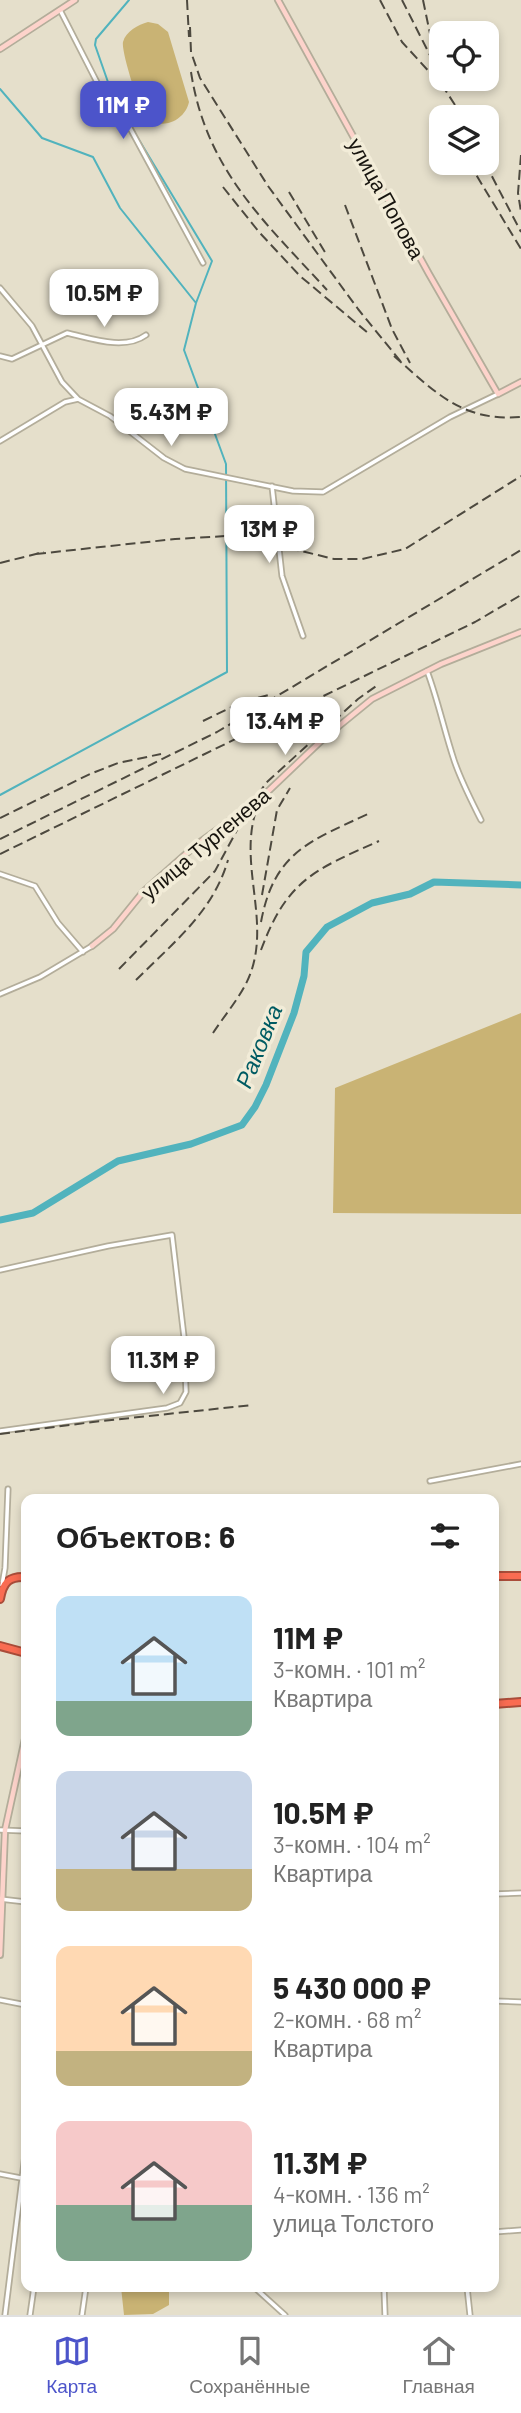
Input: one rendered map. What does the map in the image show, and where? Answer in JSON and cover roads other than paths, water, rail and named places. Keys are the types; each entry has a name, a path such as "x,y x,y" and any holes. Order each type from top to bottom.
{"highway":[{"path":"0,1599 2,1585 16,1576 21,1576"},
{"path":"499,1576 521,1576"},
{"path":"0,1646 21,1652"},
{"path":"499,1704 521,1702"}],"street":[{"path":"62,0 66,6"},
{"path":"0,48 75,0"},
{"name":"улица Попова","path":"278,0 423,264 498,394"},
{"path":"60,10 102,92 124,117 203,263"},
{"path":"0,288 17,305 62,382 78,400"},
{"path":"0,356 12,359 67,333 99,341 138,340 146,335"},
{"path":"0,441 65,402 78,400 89,403 110,416 176,465 293,491 323,492 450,416 521,382"},
{"path":"272,486 282,576 303,636"},
{"name":"улица Тургенева","path":"0,994 40,977 92,946 113,929 143,892 196,845 261,798 323,739 372,699 427,671 521,632"},
{"path":"427,671 437,696 453,758 466,792 481,820"},
{"path":"0,874 35,886 58,923 83,952"},
{"path":"0,1270 172,1235 184,1337 186,1392 180,1403 167,1408 0,1431"},
{"path":"430,1481 521,1464"},
{"path":"2,1585 8,1489"},
{"path":"0,1955 2,1830 21,1763"},
{"path":"2,1830 21,1830"},
{"path":"499,1894 521,1893"},
{"path":"2,1899 21,1901"},
{"path":"0,2000 21,2004"},
{"path":"499,2001 521,2002"},
{"path":"0,2174 21,2178"},
{"path":"5,2315 21,2200"},
{"path":"499,2232 521,2230"},
{"path":"30,2315 33,2292"},
{"path":"82,2315 85,2292"},
{"path":"260,2292 285,2315"},
{"path":"384,2292 385,2315"},
{"path":"468,2292 470,2315"}],"waterway":[{"path":"126,116 109,85 95,45 96,39 129,0"},
{"path":"0,89 42,138 93,157 120,208 196,303 184,350 226,464 227,672 0,795"},
{"path":"130,125 212,261 196,303"},
{"name":"Раковка","path":"0,1220 33,1213 118,1161 191,1144 242,1125 266,1085 294,1013 304,976 306,952 327,927 372,903 410,894 434,882 521,885"}],"railway":[{"path":"187,0 189,37"},
{"path":"380,0 402,42 444,88 455,105"},
{"path":"402,0 429,53"},
{"path":"423,0 429,29"},
{"path":"190,27 191,52 200,78 268,186 358,309 402,363"},
{"path":"191,72 199,107 224,166 260,217 327,290"},
{"path":"521,155 518,193 521,212"},
{"path":"476,175 521,249"},
{"path":"491,175 521,232"},
{"path":"223,187 259,232 300,276 368,333"},
{"path":"289,192 326,254"},
{"path":"345,205 392,329 410,363"},
{"path":"394,356 451,402 482,415 521,417"},
{"path":"36,554 226,536 244,537 334,559 362,559 405,549 521,476"},
{"path":"0,839 217,732 521,550"},
{"path":"0,563 44,552"},
{"path":"0,854 475,622 521,595"},
{"path":"119,969 215,871 250,806 266,783 358,699 379,684"},
{"path":"203,721 242,702 269,695"},
{"path":"0,818 90,774 118,763 161,754"},
{"path":"262,895 277,810 290,788"},
{"path":"213,1033 245,986 256,949 251,846 252,825 258,805"},
{"path":"261,922 267,898 285,864 312,842 368,814"},
{"path":"261,950 281,908 305,880 337,860 379,841"},
{"path":"136,980 202,911 221,879 228,860"},
{"path":"0,1434 252,1405"}]}
